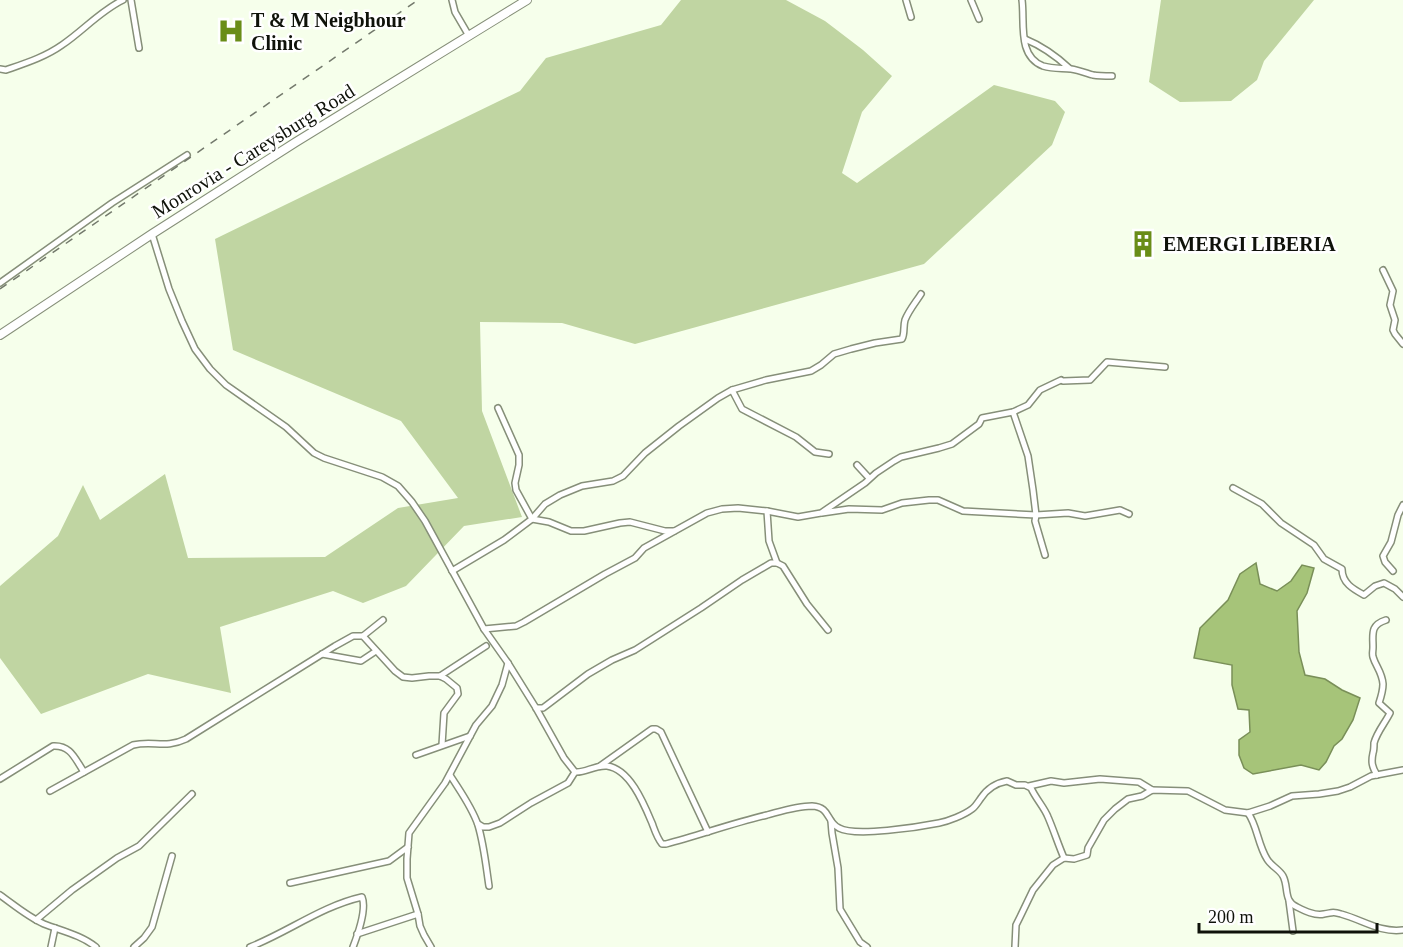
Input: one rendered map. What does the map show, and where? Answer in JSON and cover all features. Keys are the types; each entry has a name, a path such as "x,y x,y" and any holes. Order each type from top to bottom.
{"main road":[{"name":"Monrovia - Careysburg Road","path":"0,336 152,234 296,142 527,0"}],"street":[{"path":"0,69 6,70 44,57 64,45 101,14 123,0"},
{"path":"131,0 139,48"},
{"path":"452,0 458,18 469,36"},
{"path":"906,0 911,17"},
{"path":"971,0 979,19"},
{"path":"1022,0 1025,39 1028,54 1033,61 1055,69 1069,68 1096,75 1112,76"},
{"path":"1025,39 1041,46 1069,68"},
{"path":"0,283 112,203 187,155"},
{"path":"152,234 169,289 182,321 195,349 210,369 226,385 286,427 314,453 382,477 398,486 412,502 425,521 484,629 575,772"},
{"path":"1383,270 1394,295 1390,305 1395,320 1393,330 1403,344"},
{"path":"452,571 504,540 532,519 545,504 560,495 582,486 613,481 622,476 645,453 679,426 732,390 765,380 811,371 834,354 875,343 902,339 905,321 921,294"},
{"path":"821,513 901,457 952,444 979,424 982,418 1012,412 1028,405 1040,390 1062,381 1090,380 1107,362 1164,367"},
{"path":"732,390 742,409 796,437 815,452 829,454"},
{"path":"498,408 519,455 516,490 532,519"},
{"path":"1012,412 1028,456 1035,521 1045,555"},
{"path":"857,465 869,478"},
{"path":"1233,488 1262,504 1281,523 1314,545 1324,560 1342,569 1342,576 1351,588 1364,595 1375,586 1384,584 1395,589 1403,597"},
{"path":"484,629 516,626 635,558 644,548 666,533 675,531 707,513 722,509 767,511 798,517 849,509 882,510 902,503 938,500 963,511 1036,515 1068,513 1093,516 1120,510 1129,514"},
{"path":"1392,571 1383,556 1391,542 1403,505"},
{"path":"767,511 769,541 777,563"},
{"path":"532,519 549,522 572,531 584,531 630,522 666,533"},
{"path":"536,708 548,705 588,674 635,650 771,563 783,566 807,604 828,630"},
{"path":"50,791 133,744 169,745 186,739 321,654 353,636 363,636 383,620"},
{"path":"1374,774 1371,760 1374,743 1390,713 1379,703 1383,684 1381,671 1372,656 1372,633 1379,623 1386,620"},
{"path":"363,636 395,672 403,677 440,676 457,688 458,694 444,713 442,745"},
{"path":"440,676 486,645"},
{"path":"321,654 362,661 376,651"},
{"path":"431,947 420,926 407,878 409,833 437,796 476,725 495,700 502,685 507,663"},
{"path":"600,766 652,729 661,732 708,832"},
{"path":"416,755 470,736"},
{"path":"0,779 53,746 67,748 84,772"},
{"path":"575,772 600,766 615,768 626,776 640,797 656,836 662,844 787,810 813,806 823,808 831,821 838,868 840,909 860,942 867,947"},
{"path":"831,821 841,829 866,831 886,831 939,823 974,808 989,789 999,783 1010,781 1016,785 1029,786 1051,781 1064,783 1100,779 1138,782 1152,789 1188,791 1225,810 1248,813 1292,796 1338,791 1374,774 1403,770"},
{"path":"477,823 483,827 489,827 500,823 568,783 575,772"},
{"path":"450,775 477,823 489,886"},
{"path":"1029,786 1048,817 1064,858"},
{"path":"1015,947 1017,925 1027,902 1053,865 1064,858 1074,859 1088,855 1088,848 1104,820 1128,799 1142,796 1152,789"},
{"path":"36,920 72,890 117,858 139,846 192,794"},
{"path":"1248,813 1253,819 1268,862 1283,876 1293,931"},
{"path":"290,883 389,861 408,847"},
{"path":"134,947 153,927 172,856"},
{"path":"0,895 36,920 86,939 96,947"},
{"path":"250,947 309,917 362,897 363,909 353,947"},
{"path":"1289,901 1295,907 1313,914 1323,915 1333,912 1377,928 1403,930"},
{"path":"357,934 418,914"},
{"path":"51,947 55,928"}],"shaded area":[{"path":"681,0 786,0 825,21 892,76 862,112 842,173 857,183 994,85 1055,101 1065,112 1052,145 924,264 635,344 562,323 480,322 482,411 522,517 464,526 406,586 363,603 333,591 220,627 231,693 148,674 41,714 0,658 0,586 58,536 83,485 100,520 165,474 188,558 325,557 398,508 458,498 401,421 233,350 215,239 520,91 546,58 661,25"},
{"path":"1161,0 1314,0 1264,61 1257,80 1231,101 1180,102 1149,82"},
{"path":"1256,563 1260,584 1277,591 1291,581 1302,565 1314,568 1307,593 1297,611 1299,652 1305,675 1325,679 1360,698 1353,720 1319,770 1301,765 1253,774 1244,768 1239,755 1239,740 1250,732 1249,710 1238,709 1232,685 1232,665 1194,658 1200,628 1228,600 1240,574"}],"railway":[{"path":"0,289 418,0"}],"place":[{"name":"T & M Neigbhour Clinic","path":"231,31"},
{"name":"EMERGI LIBERIA","path":"1143,244"}]}
